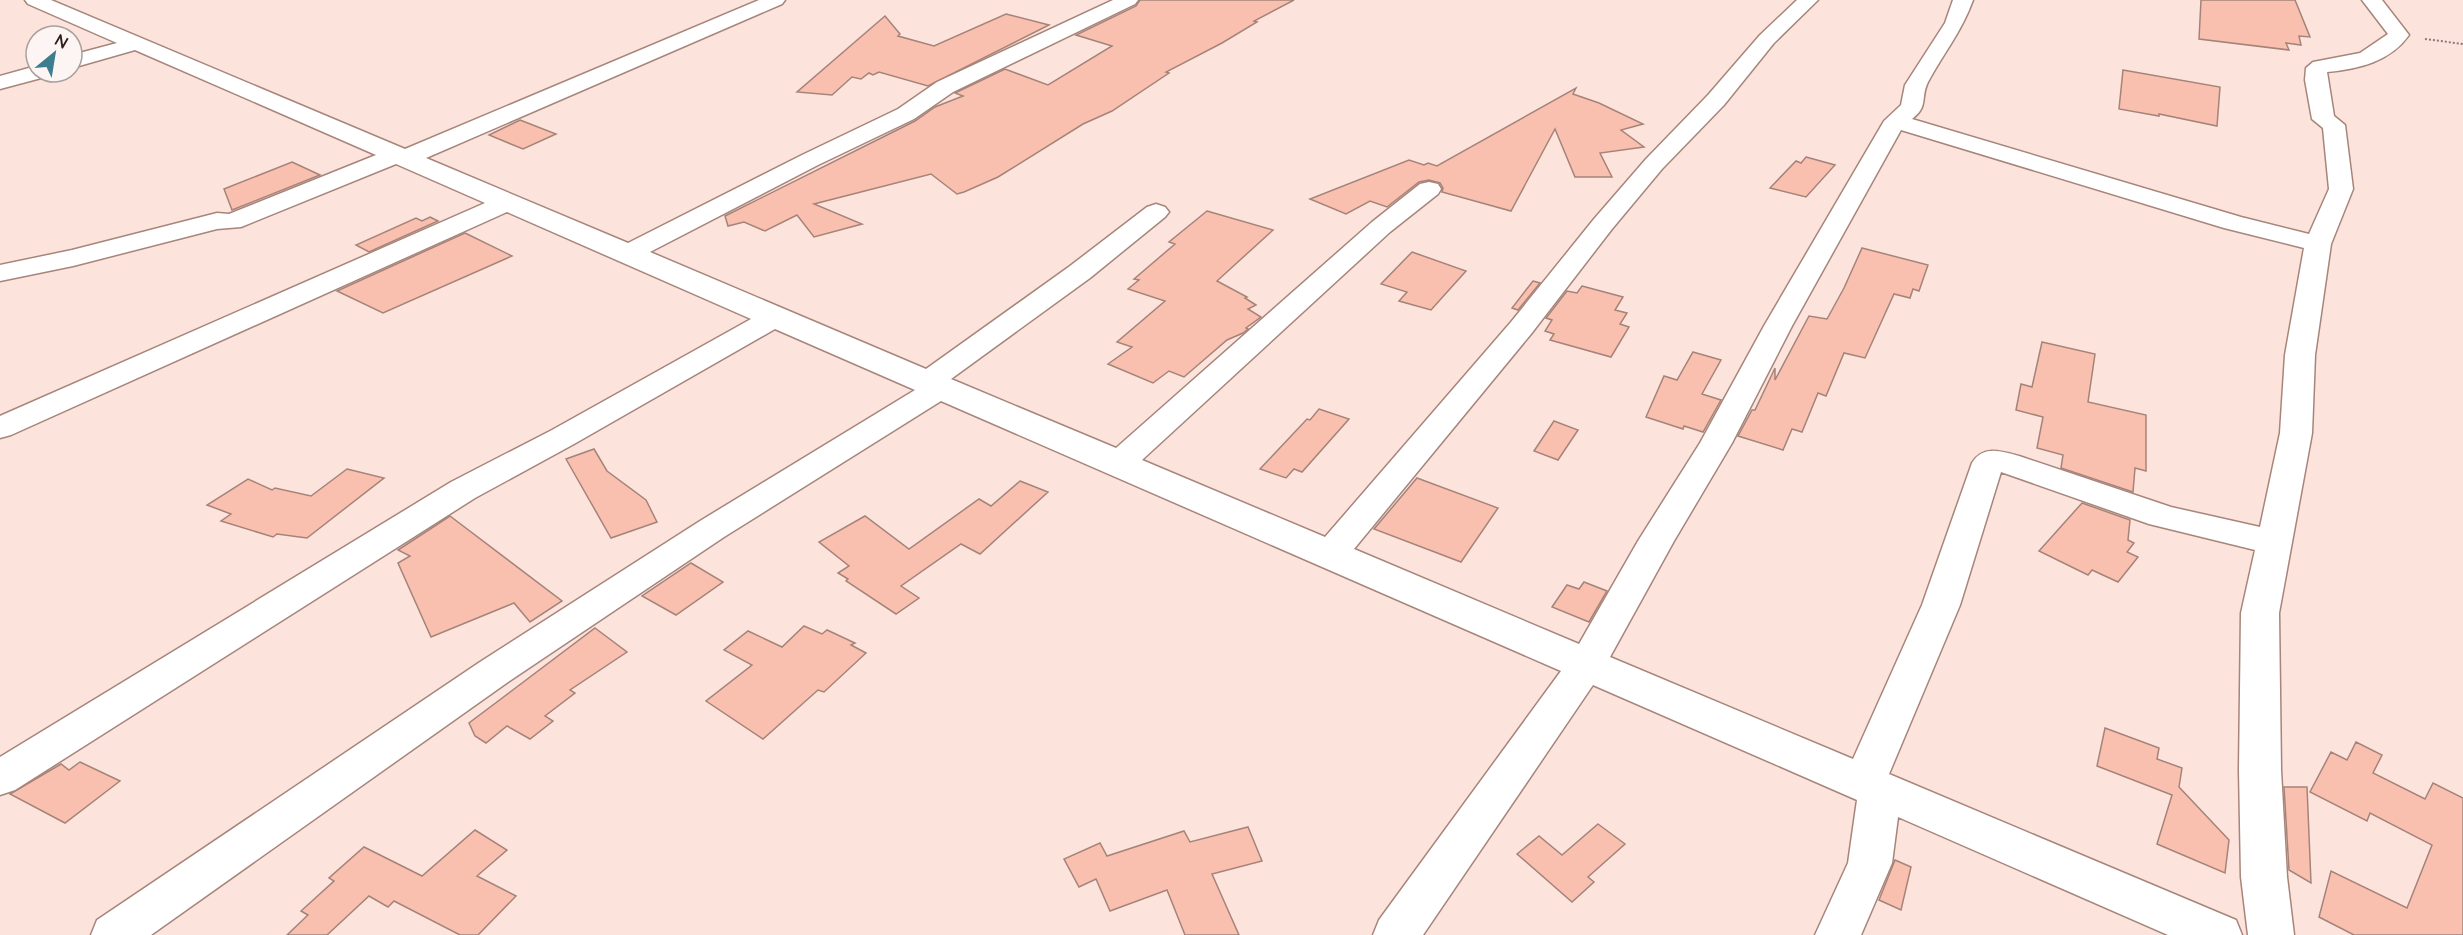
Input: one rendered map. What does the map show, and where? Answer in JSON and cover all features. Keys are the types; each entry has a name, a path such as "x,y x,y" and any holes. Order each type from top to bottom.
{"street":[{"path":"0,273 74,258 217,221 232,222 401,157 775,0"},
{"path":"627,254 906,114 945,87 1128,0"},
{"path":"1330,554 1514,337 1603,224 1654,164 1716,100 1767,39 1808,0"},
{"path":"1396,935 1587,664 1656,541 1716,443 1778,326 1895,121 1912,108 1916,85 1955,22 1963,0"},
{"path":"2271,935 2264,877 2260,770 2260,613 2296,433 2300,356 2318,244 2341,189 2334,125 2323,119 2316,80 2317,68 2329,64 2362,61 2399,35 2372,0"},
{"path":"62,5 135,44 2219,935"},
{"path":"84,59 135,44"},
{"path":"0,83 24,76"},
{"path":"1895,121 2233,223 2318,244"},
{"path":"1118,464 1381,227 1428,189"},
{"path":"0,428 506,203"},
{"path":"114,935 494,672 933,385 1156,212"},
{"path":"0,778 463,490 563,437 775,317"},
{"path":"1838,935 1870,863 1872,786 1941,605 1988,462 1993,460 2007,463 2187,524 2276,542"}],"path":[{"path":"2399,35 2463,44"}],"building":[{"path":"1140,0 1294,0 1254,21 1257,22 1222,43 1166,72 1169,73 1112,111 1083,124 998,177 964,192 957,194 931,174 814,204 862,224 814,237 797,215 765,231 744,222 728,226 725,216 915,121 935,107 963,96 955,93 1005,69 1048,85 1112,46 1076,35 1136,6"},
{"path":"2201,0 2295,0 2310,37 2299,36 2301,45 2286,43 2289,50 2199,39"},
{"path":"1006,14 1049,25 928,86 879,72 873,75 869,73 861,79 852,77 832,95 797,92 885,16 900,34 898,36 934,46"},
{"path":"2123,70 2220,87 2217,126 2159,114 2159,116 2119,109"},
{"path":"1576,88 1573,94 1599,103 1643,124 1621,130 1644,147 1600,153 1612,177 1575,177 1555,129 1511,211 1442,192 1443,188 1440,183 1429,180 1419,182 1387,207 1370,201 1346,214 1310,199 1409,160 1437,166"},
{"path":"520,120 556,134 523,149 489,135"},
{"path":"1806,157 1835,165 1806,197 1770,188 1796,161 1801,163"},
{"path":"292,162 320,175 232,210 224,189"},
{"path":"1207,211 1273,230 1217,281 1247,297 1245,298 1256,305 1248,309 1261,317 1243,333 1227,340 1184,377 1169,371 1153,383 1108,364 1132,347 1117,342 1165,301 1128,289 1139,280 1134,279 1175,244 1169,242"},
{"path":"430,217 438,221 369,252 356,245 416,218 422,221"},
{"path":"465,233 512,256 383,313 337,291"},
{"path":"1862,248 1928,265 1919,291 1913,289 1910,298 1894,294 1865,358 1844,353 1826,396 1818,393 1802,432 1792,429 1783,450 1738,436 1752,410 1755,410 1775,368 1775,380 1809,316 1827,319"},
{"path":"1412,252 1466,271 1431,310 1399,301 1407,292 1381,284"},
{"path":"1533,281 1540,283 1518,310 1512,308"},
{"path":"1582,286 1623,297 1615,310 1627,313 1620,324 1629,327 1611,357 1550,340 1554,334 1545,331 1552,320 1546,318 1567,291 1577,293"},
{"path":"2042,342 2095,354 2088,402 2146,415 2146,471 2135,468 2133,492 2061,468 2063,455 2037,448 2043,417 2016,410 2021,384 2032,387"},
{"path":"1693,352 1721,360 1702,394 1721,400 1703,432 1684,426 1683,429 1646,417 1664,376 1677,380"},
{"path":"1319,409 1349,419 1302,472 1294,469 1286,478 1260,469 1307,419 1310,420"},
{"path":"1554,421 1578,430 1558,460 1534,451"},
{"path":"594,449 607,471 646,500 657,522 611,538 566,459"},
{"path":"347,469 384,478 307,538 277,534 273,537 221,521 231,514 207,505 248,479 272,490 275,488 311,496"},
{"path":"1417,478 1498,508 1461,562 1374,529"},
{"path":"1020,481 1048,492 980,554 961,544 901,586 919,598 896,614 846,581 848,579 838,573 849,566 819,542 865,516 909,549 979,499 991,506"},
{"path":"2082,503 2130,520 2128,540 2134,543 2127,552 2138,557 2118,582 2092,570 2088,575 2039,551"},
{"path":"450,516 562,601 530,622 514,603 431,637 398,563 410,556 398,550"},
{"path":"691,563 723,582 676,615 642,596"},
{"path":"1584,582 1607,591 1589,622 1552,607 1567,585 1579,589"},
{"path":"804,626 822,634 827,630 855,643 851,645 866,653 824,692 818,690 763,739 706,701 752,665 724,650 748,631 782,647"},
{"path":"595,628 627,652 570,690 575,693 545,716 553,721 530,739 507,726 486,743 475,736 469,723"},
{"path":"2105,728 2159,748 2157,759 2182,768 2179,787 2229,840 2225,873 2157,844 2172,795 2097,766"},
{"path":"2356,742 2382,755 2373,773 2425,799 2433,783 2463,798 2463,935 2354,935 2319,917 2331,871 2407,908 2432,845 2370,813 2367,821 2310,792 2331,752 2347,760"},
{"path":"80,762 120,781 65,823 10,794 61,764 69,770"},
{"path":"2284,787 2307,787 2311,883 2289,870"},
{"path":"1598,824 1625,844 1588,877 1594,882 1572,902 1517,854 1539,836 1562,855"},
{"path":"1248,827 1262,861 1212,874 1239,935 1185,935 1167,890 1110,911 1096,879 1079,887 1064,859 1100,843 1107,856 1184,831 1190,842"},
{"path":"475,830 507,850 477,876 516,896 478,935 460,935 394,901 388,907 369,896 327,935 287,935 308,915 301,911 334,881 329,878 364,847 422,876"},
{"path":"1895,860 1911,867 1901,910 1879,900"}]}
